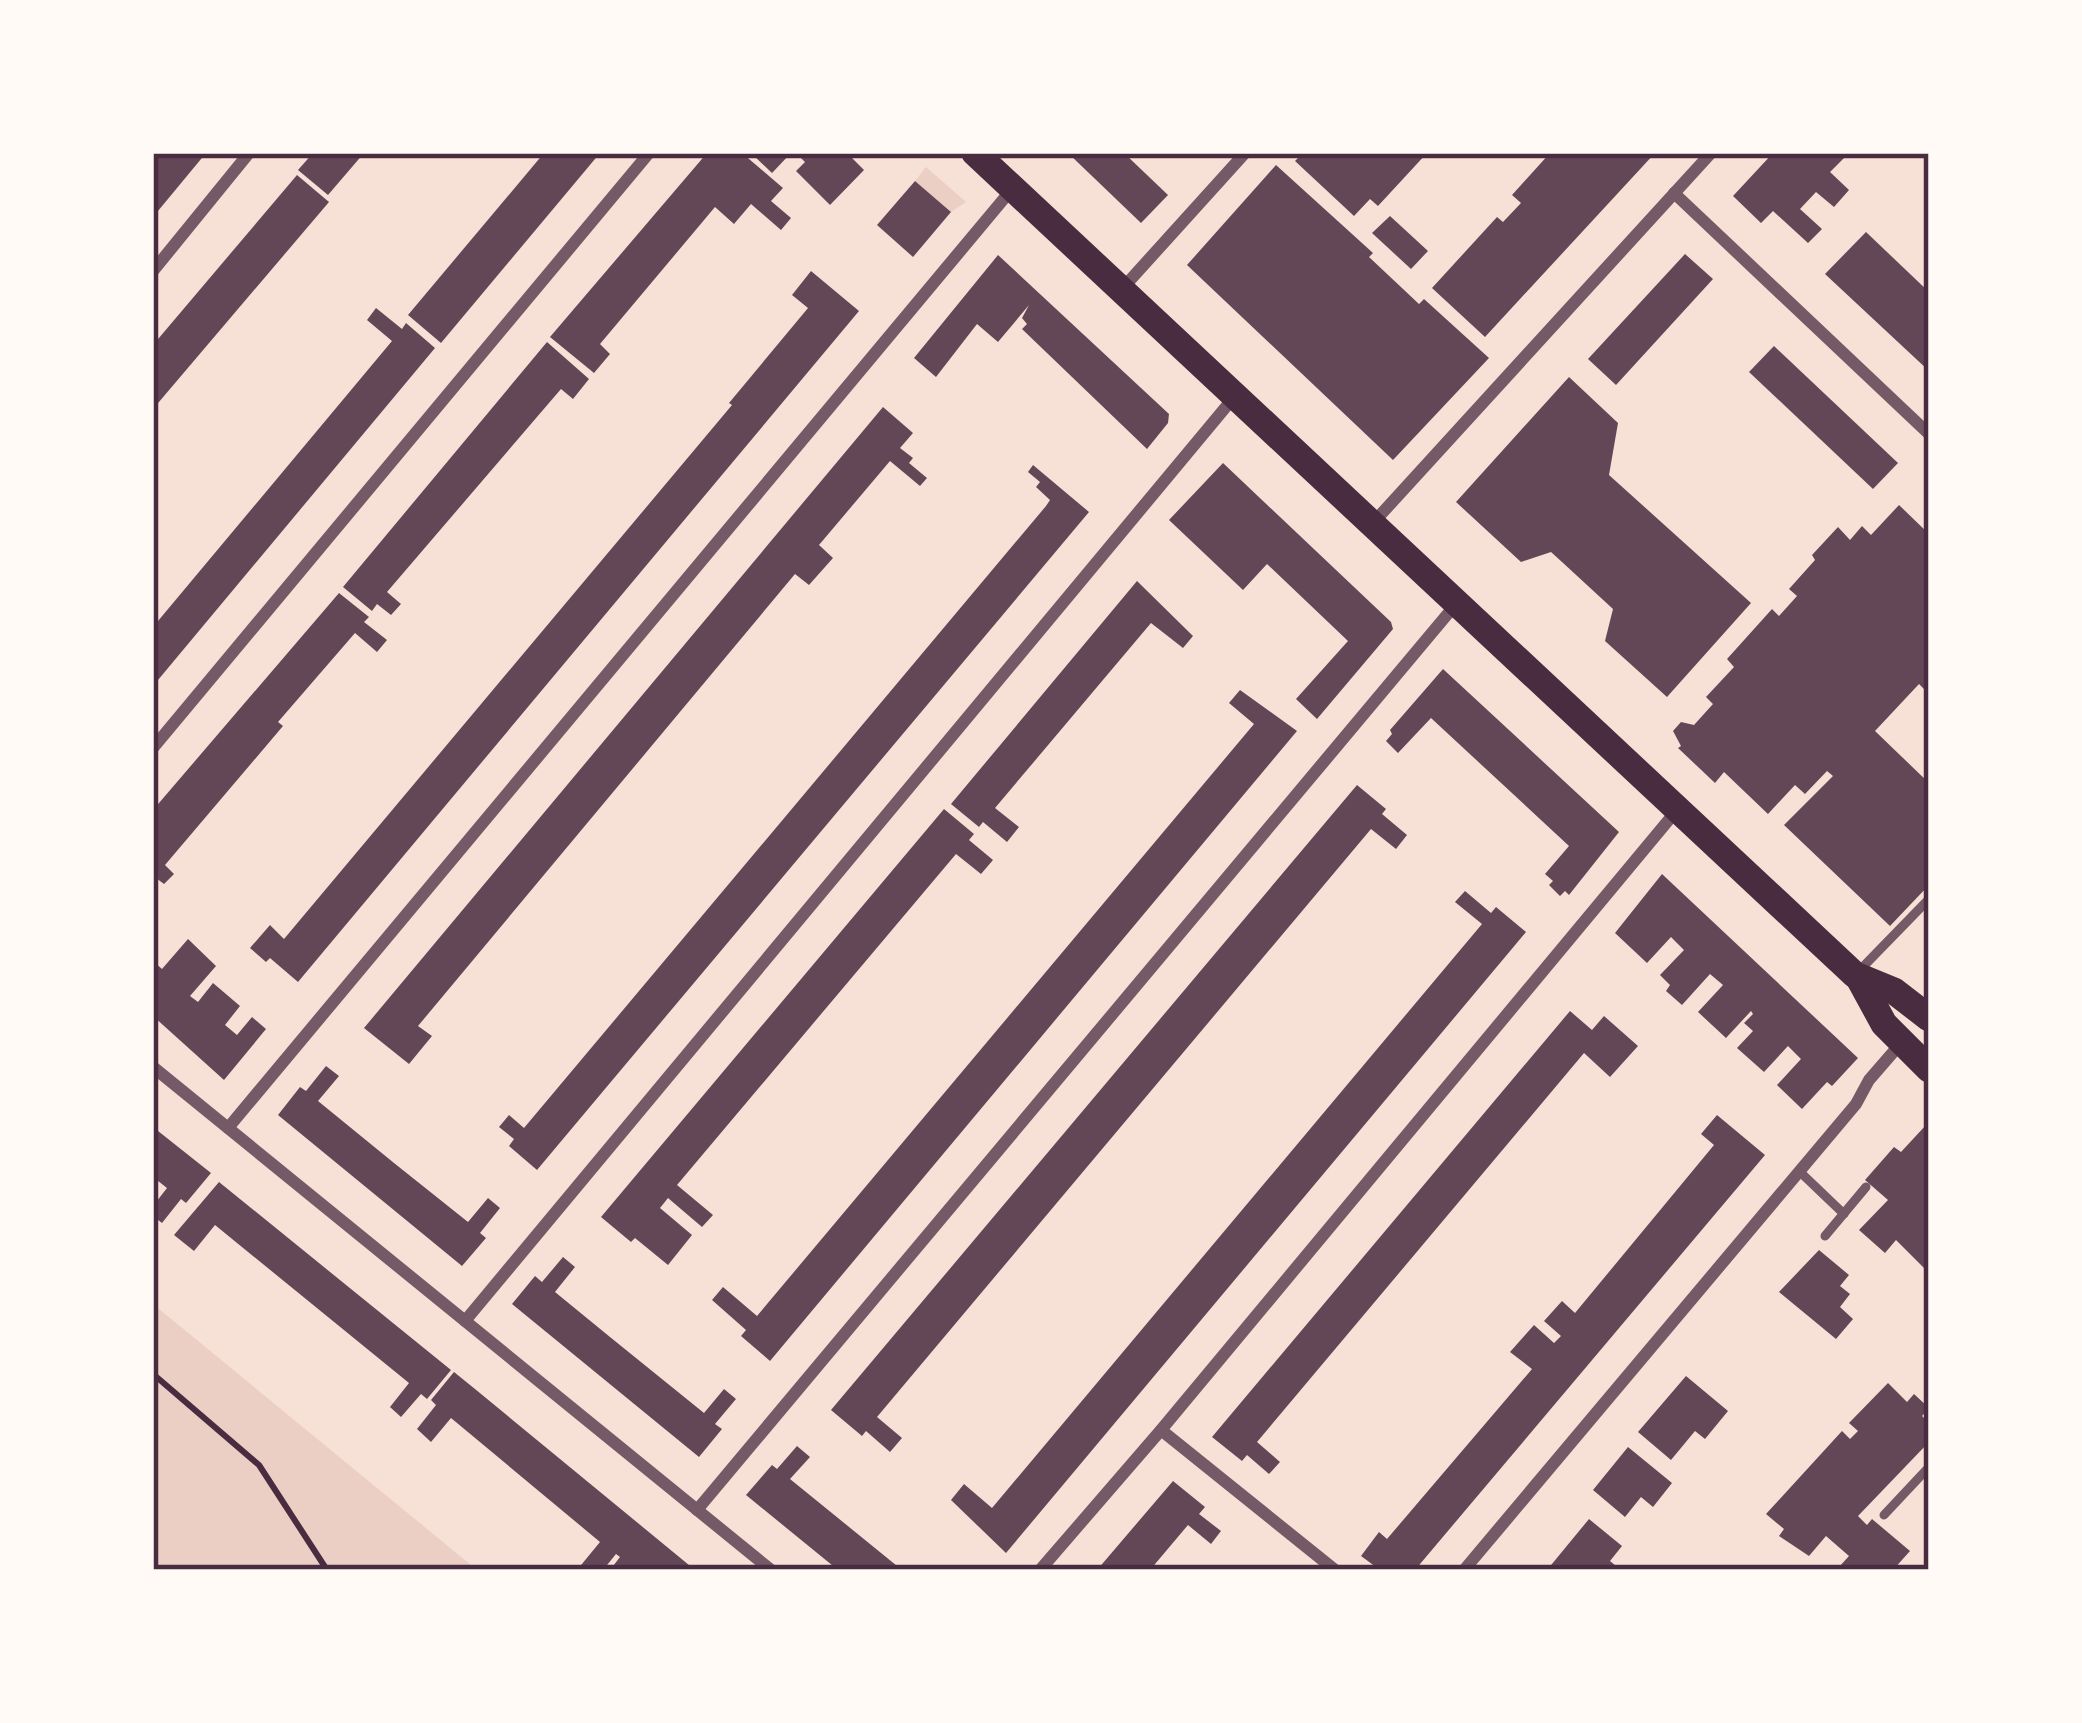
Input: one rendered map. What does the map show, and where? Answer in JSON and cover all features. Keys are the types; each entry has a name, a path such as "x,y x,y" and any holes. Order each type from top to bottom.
{"main road":[{"path":"975,153 1857,978 1884,1024 1929,1069"},
{"path":"1857,978 1894,991 1929,1018"}],"street":[{"path":"153,271 249,153"},
{"path":"153,748 649,153"},
{"path":"1122,290 1245,153"},
{"path":"1372,524 1711,153"},
{"path":"228,1128 1013,188"},
{"path":"1674,193 1929,434"},
{"path":"465,1321 1235,395"},
{"path":"698,1510 1456,603"},
{"path":"1040,1570 1678,810"},
{"path":"1464,1570 1902,1042"},
{"path":"153,1067 771,1570"},
{"path":"1162,1430 1335,1570"}],"lane":[{"path":"1857,978 1929,899"},
{"path":"1799,1171 1844,1214"},
{"path":"1825,1236 1867,1187"},
{"path":"1884,1515 1929,1467"}],"path":[{"path":"153,1374 259,1465 327,1570"}],"shaded area":[{"path":"926,167 966,202 951,212 915,181"},
{"path":"153,1304 477,1570 153,1570"}],"building":[{"path":"206,153 153,217 153,155"},
{"path":"313,153 364,153 328,195 298,170"},
{"path":"544,153 600,153 441,343 408,315"},
{"path":"707,153 742,153 783,188 771,201 791,218 781,230 751,204 734,224 715,207 600,344 610,354 594,373 550,337"},
{"path":"751,153 791,153 772,173"},
{"path":"796,153 847,153 864,170 830,205 796,171 805,162"},
{"path":"1068,153 1124,153 1168,195 1141,223"},
{"path":"1303,153 1427,153 1378,206 1370,199 1354,216 1295,161"},
{"path":"1550,153 1655,153 1485,337 1432,288 1497,217 1503,222 1521,203 1512,195"},
{"path":"1773,153 1841,153 1845,157 1830,172 1849,190 1834,207 1816,192 1800,209 1822,229 1808,243 1773,211 1761,223 1733,196"},
{"path":"1276,165 1373,253 1369,257 1419,304 1424,299 1489,358 1393,460 1187,265"},
{"path":"297,175 329,202 153,409 153,345"},
{"path":"915,181 951,212 913,257 877,225"},
{"path":"1390,216 1428,251 1411,269 1372,233"},
{"path":"1866,232 1929,292 1929,371 1825,274"},
{"path":"1685,254 1713,279 1616,385 1588,359"},
{"path":"998,255 1169,414 1168,423 1147,449 1022,329 1029,305 998,342 977,324 936,377 914,358"},
{"path":"811,271 859,311 298,982 270,958 266,962 250,948 270,925 284,939 732,405 729,403 808,308 792,295"},
{"path":"376,308 402,329 406,323 435,348 153,686 153,627 392,341 367,320"},
{"path":"547,342 589,379 573,399 561,389 387,592 401,604 391,615 377,604 372,611 343,587"},
{"path":"1774,346 1898,463 1873,489 1749,372"},
{"path":"1569,377 1618,423 1609,475 1751,603 1667,697 1605,641 1613,609 1551,552 1521,562 1456,502"},
{"path":"883,407 913,433 900,448 927,478 920,486 890,461 819,545 833,558 809,585 795,574 418,1026 432,1036 409,1064 364,1028"},
{"path":"1223,463 1391,622 1393,629 1317,719 1296,699 1348,641 1267,564 1243,590 1169,520"},
{"path":"1033,465 1089,512 537,1170 509,1146 514,1139 499,1127 509,1115 524,1128 1046,506 1050,500 1028,472"},
{"path":"1899,505 1929,534 1929,694 1919,684 1875,731 1929,783 1929,885 1890,926 1784,825 1833,776 1827,771 1805,794 1795,785 1768,814 1724,772 1715,783 1678,748 1673,731 1681,722 1694,725 1713,704 1706,697 1734,667 1727,659 1772,609 1779,616 1797,596 1789,589 1838,527 1850,540 1862,526 1871,535"},
{"path":"1137,581 1193,636 1183,648 1151,623 995,808 1019,827 1007,842 983,822 979,827 951,804"},
{"path":"339,593 369,617 364,622 387,640 377,652 355,633 165,865 174,874 164,884 156,878 153,881 153,810"},
{"path":"1443,669 1619,832 1569,895 1565,891 1560,896 1545,874 1569,846 1431,718 1398,753 1386,741 1390,730"},
{"path":"1240,690 1297,731 770,1361 741,1336 746,1330 712,1300 723,1287 757,1316 1254,724 1229,703"},
{"path":"1357,785 1407,835 1396,849 1371,829 877,1417 902,1438 890,1452 866,1431 862,1436 831,1410"},
{"path":"944,809 974,834 969,840 993,860 981,874 956,854 677,1185 713,1215 702,1227 668,1198 660,1208 692,1235 668,1265 635,1238 631,1242 601,1217"},
{"path":"1662,874 1858,1058 1802,1109 1777,1085 1801,1059 1788,1046 1764,1072 1737,1048 1753,1031 1744,1023 1751,1011 1726,1038 1698,1012 1723,985 1710,974 1682,1005 1666,991 1670,985 1660,975 1684,950 1671,937 1647,963 1615,933"},
{"path":"1465,891 1491,913 1496,907 1526,932 1006,1553 951,1500 964,1484 992,1508 1482,924 1455,902"},
{"path":"188,939 216,966 190,996 198,1002 213,983 240,1006 225,1025 237,1035 252,1017 266,1029 224,1080 153,1016 153,961 162,969"},
{"path":"1570,1011 1592,1030 1604,1016 1638,1046 1610,1077 1584,1053 1257,1442 1280,1462 1269,1474 1247,1455 1242,1461 1212,1437"},
{"path":"326,1066 339,1076 318,1101 468,1222 488,1198 500,1208 480,1233 486,1238 462,1266 278,1115 300,1087 306,1091"},
{"path":"1717,1115 1765,1155 1415,1570 1380,1570 1361,1556 1379,1532 1387,1539 1532,1369 1510,1352 1534,1325 1554,1343 1561,1336 1544,1321 1562,1301 1575,1313 1714,1145 1701,1134"},
{"path":"1926,1125 1929,1273 1896,1240 1885,1253 1859,1230 1888,1200 1865,1180 1894,1147 1901,1152"},
{"path":"153,1127 211,1173 162,1223 153,1216 153,1206 167,1188 153,1177"},
{"path":"219,1182 451,1370 427,1399 421,1394 401,1417 390,1407 409,1383 215,1225 194,1251 174,1235"},
{"path":"1819,1250 1849,1275 1840,1286 1850,1294 1840,1307 1853,1319 1836,1339 1779,1292"},
{"path":"563,1257 575,1267 555,1292 704,1413 724,1389 736,1399 715,1424 722,1429 699,1457 512,1304 535,1276 542,1282"},
{"path":"454,1372 695,1570 610,1570 620,1557 616,1554 603,1570 577,1570 600,1542 451,1418 431,1442 417,1429 436,1405 431,1400"},
{"path":"1686,1376 1728,1411 1705,1439 1695,1431 1671,1460 1638,1432"},
{"path":"1888,1383 1907,1402 1914,1394 1929,1408 1922,1416 1929,1423 1929,1442 1858,1516 1867,1525 1872,1519 1910,1551 1893,1570 1843,1570 1839,1567 1849,1556 1826,1536 1809,1556 1779,1536 1784,1529 1766,1514 1842,1431 1850,1439 1858,1431 1849,1423"},
{"path":"797,1446 810,1457 790,1479 902,1570 838,1570 746,1495 772,1465 777,1469"},
{"path":"1628,1447 1672,1483 1653,1507 1641,1497 1625,1517 1593,1490"},
{"path":"1173,1481 1205,1507 1199,1514 1221,1531 1211,1544 1188,1525 1150,1570 1097,1570"},
{"path":"1589,1519 1622,1546 1610,1561 1616,1566 1613,1570 1547,1570"}]}
